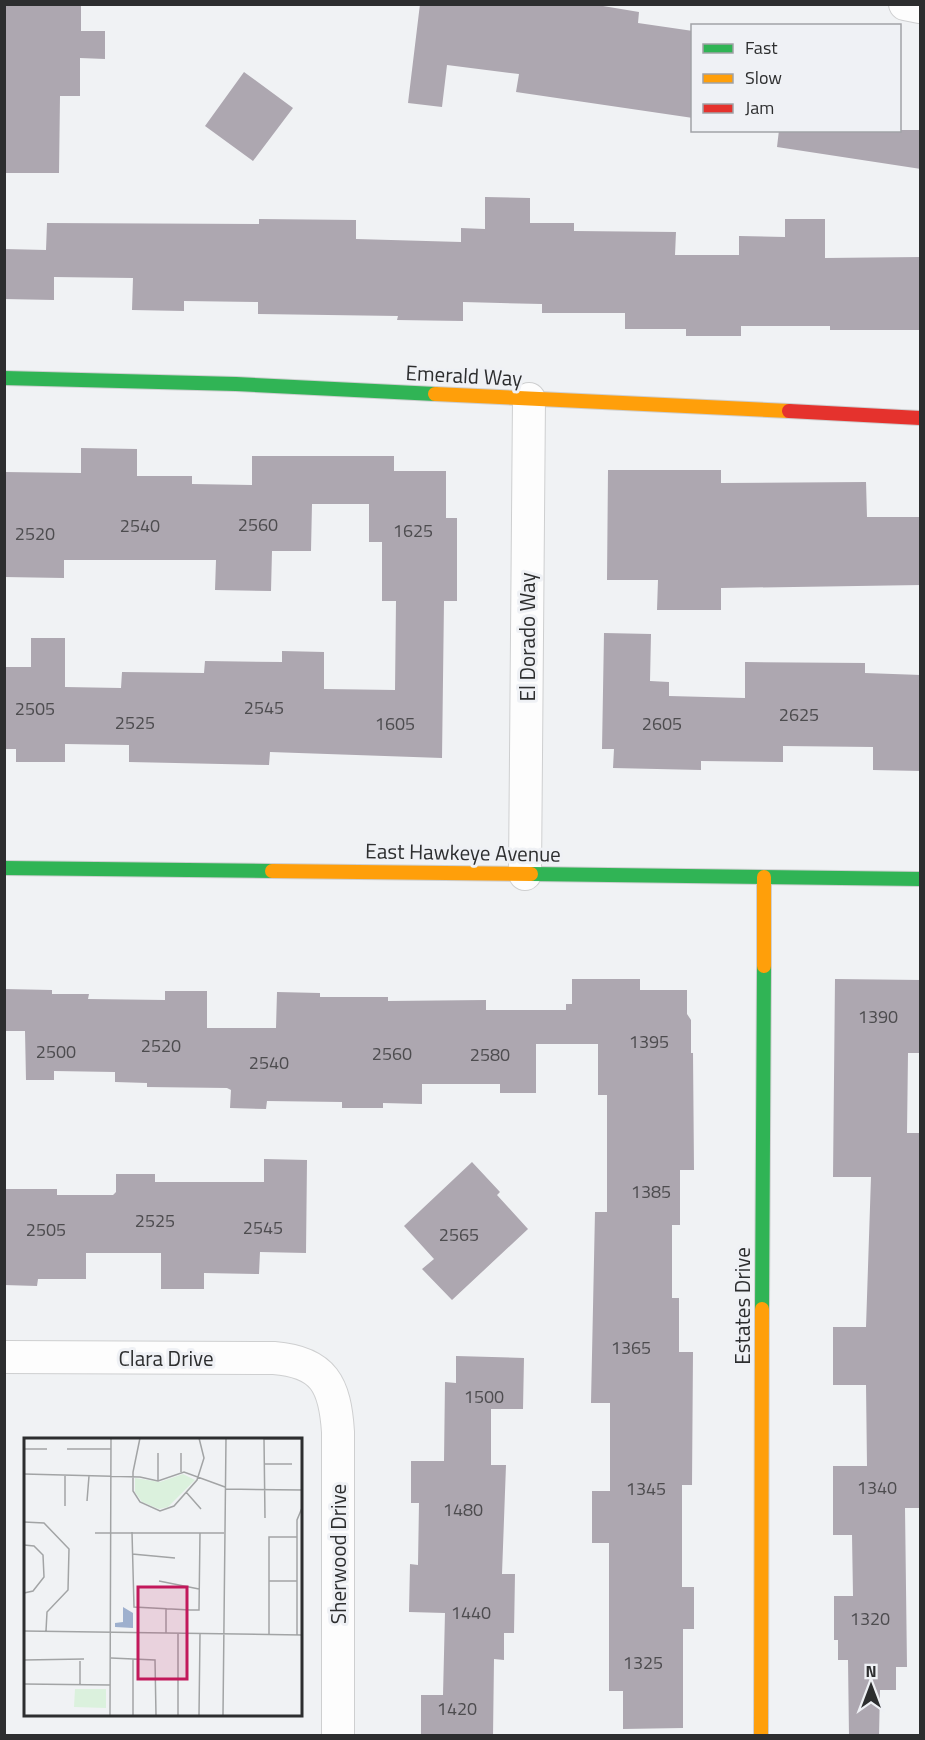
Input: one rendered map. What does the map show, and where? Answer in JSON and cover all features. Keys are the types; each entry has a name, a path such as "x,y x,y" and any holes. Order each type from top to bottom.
{"street":[{"path":"905,4 921,7"},
{"name":"Emerald Way","path":"4,378 236,384 921,418"},
{"name":"El Dorado Way","path":"525,874 530,399"},
{"name":"East Hawkeye Avenue","path":"4,868 921,879"},
{"name":"Estates Drive","path":"761,1736 764,877"},
{"name":"Clara Drive","path":"4,1357 274,1358 303,1363 324,1376"},
{"name":"Sherwood Drive","path":"324,1376 335,1399 338,1432 338,1736"}],"building":[{"path":"4,4 81,4 81,31 105,31 105,59 80,58 80,96 60,96 59,173 4,173"},
{"path":"420,4 591,4 639,12 638,23 691,31 691,118 516,92 519,74 447,65 442,107 408,103"},
{"path":"244,72 293,108 253,161 205,126"},
{"path":"921,130 921,169 777,147 779,132"},
{"path":"485,197 530,198 530,223 574,223 574,231 676,232 675,255 739,255 739,236 785,237 785,219 825,219 825,258 921,257 921,330 830,330 830,326 741,326 741,336 686,336 686,329 625,329 625,313 542,313 542,304 463,302 463,321 397,320 398,316 258,314 258,302 184,301 184,311 132,310 133,278 54,277 54,300 4,299 4,249 46,250 47,223 259,224 259,219 356,220 356,239 461,242 461,228 485,229"},
{"path":"81,448 137,449 137,476 192,476 192,484 252,485 252,456 394,456 394,471 446,471 446,518 457,518 457,601 444,601 442,758 270,752 269,765 129,762 129,745 65,744 65,762 16,762 16,749 4,749 4,667 31,667 31,638 65,638 65,687 121,688 122,672 204,673 205,661 282,662 282,651 324,652 324,689 395,690 396,601 382,601 382,542 369,542 369,504 312,504 311,551 272,551 271,591 215,590 216,560 64,560 64,578 4,577 4,472 81,473"},
{"path":"608,470 721,470 721,483 866,482 867,517 921,517 921,585 721,588 721,610 657,610 658,580 607,580"},
{"path":"604,633 651,634 650,681 669,682 669,696 745,698 745,662 865,663 865,673 921,675 921,771 873,770 873,747 783,746 783,762 701,761 701,770 613,768 614,749 602,749"},
{"path":"572,979 640,979 640,990 687,990 687,1014 691,1020 691,1053 693,1053 694,1170 680,1170 680,1225 672,1225 672,1298 679,1298 679,1352 693,1352 692,1485 682,1485 682,1587 694,1587 694,1629 683,1629 683,1728 623,1729 623,1691 609,1691 609,1543 592,1543 592,1491 610,1491 610,1403 591,1403 595,1212 607,1212 607,1095 598,1095 598,1044 536,1044 536,1093 500,1093 500,1084 422,1084 422,1104 383,1103 383,1108 342,1108 342,1102 267,1101 266,1109 230,1108 231,1090 227,1088 147,1087 147,1083 115,1082 115,1072 54,1071 54,1080 26,1080 25,1031 4,1031 4,989 52,990 52,994 89,994 88,999 165,1000 165,991 207,991 207,1028 276,1028 277,992 320,993 320,997 388,997 388,1001 486,1000 486,1010 566,1010 566,1004 572,1004"},
{"path":"835,979 921,980 921,1053 908,1053 907,1133 921,1133 921,1508 905,1508 907,1667 896,1667 896,1690 880,1690 879,1736 849,1736 848,1660 838,1660 838,1640 834,1640 834,1596 853,1596 852,1535 833,1535 833,1466 867,1466 866,1385 833,1385 833,1327 866,1327 871,1177 833,1177"},
{"path":"264,1159 307,1160 306,1253 260,1252 259,1274 204,1273 204,1289 161,1289 161,1253 86,1253 86,1279 38,1279 37,1286 4,1285 4,1189 57,1189 57,1195 113,1195 116,1192 116,1174 155,1174 155,1182 264,1182"},
{"path":"472,1162 500,1192 497,1195 528,1229 452,1300 422,1269 434,1259 404,1226"},
{"path":"456,1356 524,1358 523,1409 491,1409 491,1465 506,1465 502,1574 515,1574 514,1633 504,1633 504,1660 494,1659 493,1736 421,1736 421,1695 443,1695 445,1613 409,1612 410,1564 418,1565 419,1503 411,1503 411,1461 444,1461 445,1382 456,1383"}],"traffic: fast":[{"path":"4,378 236,384 435,394"},
{"path":"4,868 272,871"},
{"path":"531,874 920,879"},
{"path":"762,1309 764,966"}],"traffic: slow":[{"path":"435,394 789,411"},
{"path":"272,871 531,874"},
{"path":"764,877 764,966"},
{"path":"761,1736 762,1309"}],"traffic: jam":[{"path":"789,411 920,418"}]}
